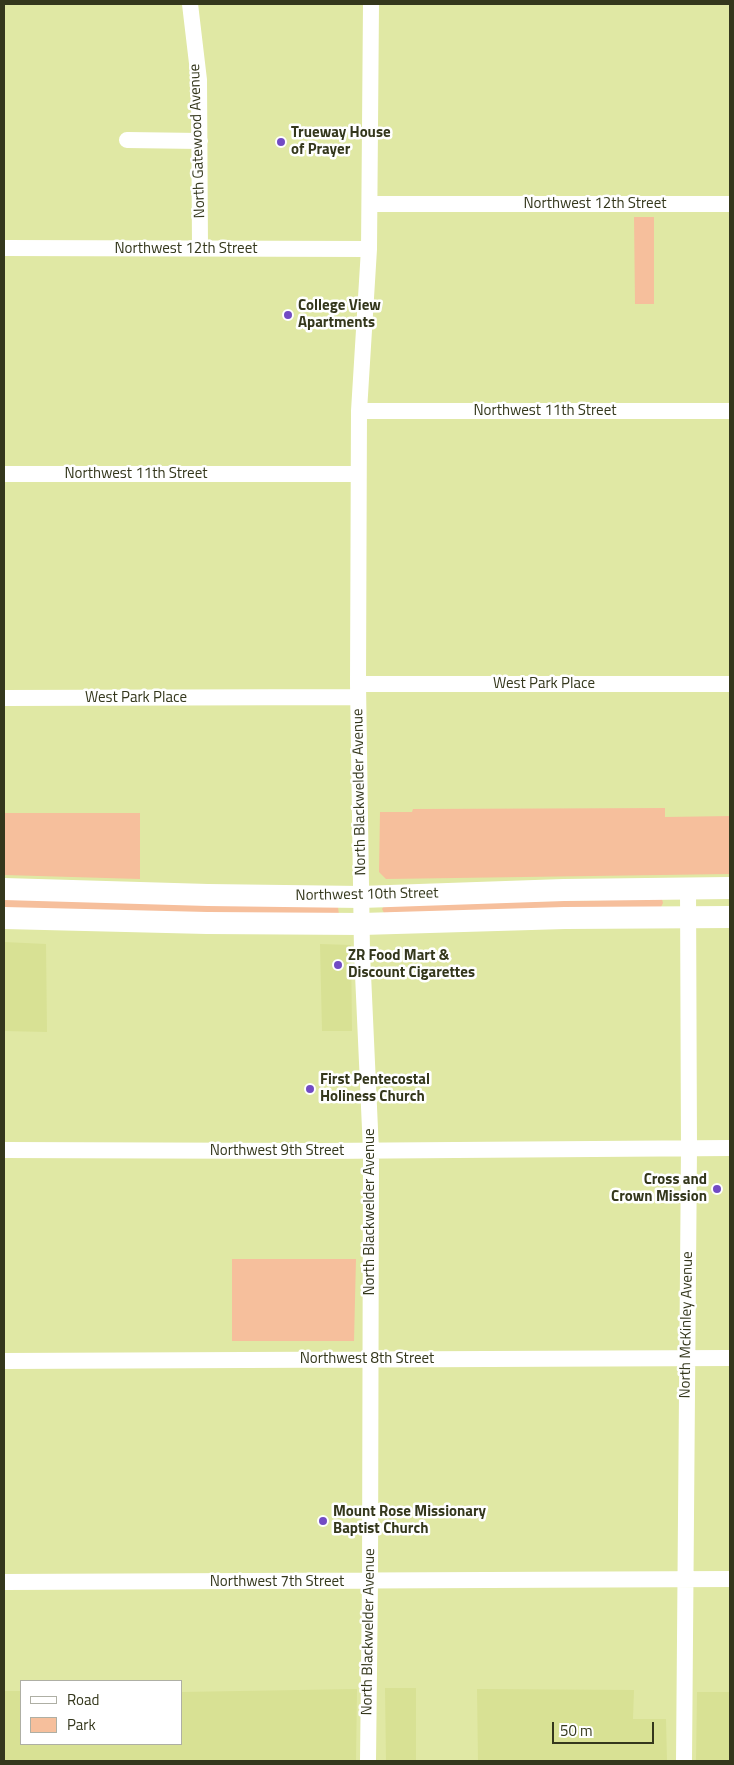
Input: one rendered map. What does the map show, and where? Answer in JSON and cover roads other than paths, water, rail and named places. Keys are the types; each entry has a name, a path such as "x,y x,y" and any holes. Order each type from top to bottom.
{"main road":[{"name":"Northwest 10th Street","path":"4,889 361,897 555,890 730,888"},
{"name":"Northwest 10th Street","path":"4,918 207,923 362,924 565,918 730,917"}],"street":[{"name":"North Gatewood Avenue","path":"190,4 199,80 200,248"},
{"name":"North Blackwelder Avenue","path":"368,1761 371,1151 361,897 358,691 358,474 359,411 369,249 372,4"},
{"path":"127,140 200,140"},
{"name":"Northwest 12th Street","path":"370,204 730,204"},
{"name":"Northwest 12th Street","path":"4,248 369,249"},
{"name":"Northwest 11th Street","path":"359,411 730,410"},
{"name":"Northwest 11th Street","path":"4,474 358,474"},
{"name":"West Park Place","path":"4,698 730,684"},
{"name":"North McKinley Avenue","path":"684,1761 689,1148 688,888"},
{"name":"Northwest 9th Street","path":"4,1150 371,1151 730,1148"},
{"name":"Northwest 8th Street","path":"4,1360 730,1358"},
{"name":"Northwest 7th Street","path":"4,1582 730,1579"}],"place":[{"name":"Trueway House of Prayer","path":"281,142"},
{"name":"College View Apartments","path":"288,315"},
{"name":"ZR Food Mart & Discount Cigarettes","path":"338,965"},
{"name":"First Pentecostal Holiness Church","path":"310,1089"},
{"name":"Cross and Crown Mission","path":"717,1189"},
{"name":"Mount Rose Missionary Baptist Church","path":"323,1521"}]}
